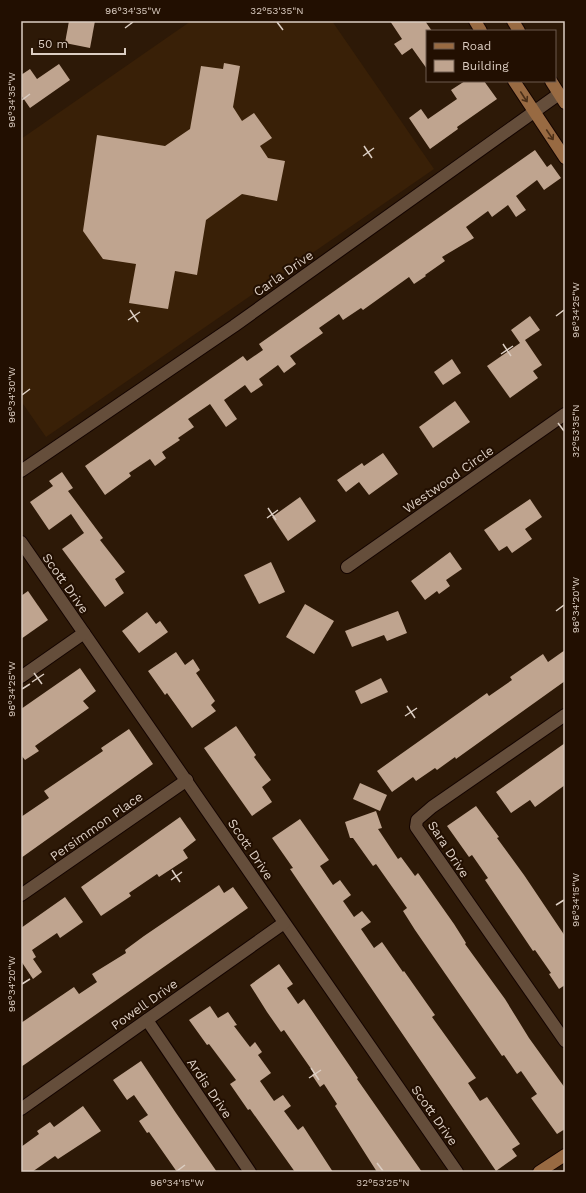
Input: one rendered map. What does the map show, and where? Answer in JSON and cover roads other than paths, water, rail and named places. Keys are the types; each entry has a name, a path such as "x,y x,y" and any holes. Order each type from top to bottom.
{"main road":[{"path":"475,21 480,30"},
{"path":"513,21 518,30"},
{"path":"515,82 565,158"},
{"path":"551,82 562,99"},
{"path":"539,1172 565,1155"}],"street":[{"name":"Carla Drive","path":"21,471 234,326 534,112 562,99"},
{"name":"Westwood Circle","path":"348,567 565,414"},
{"name":"Scott Drive","path":"21,542 457,1172"},
{"path":"21,677 84,633"},
{"name":"Sara Drive","path":"565,715 423,814 417,820 416,828 565,1041"},
{"name":"Persimmon Place","path":"21,895 187,780"},
{"name":"Powell Drive","path":"21,1109 284,923"},
{"name":"Ardis Drive","path":"146,1020 250,1172"}]}
